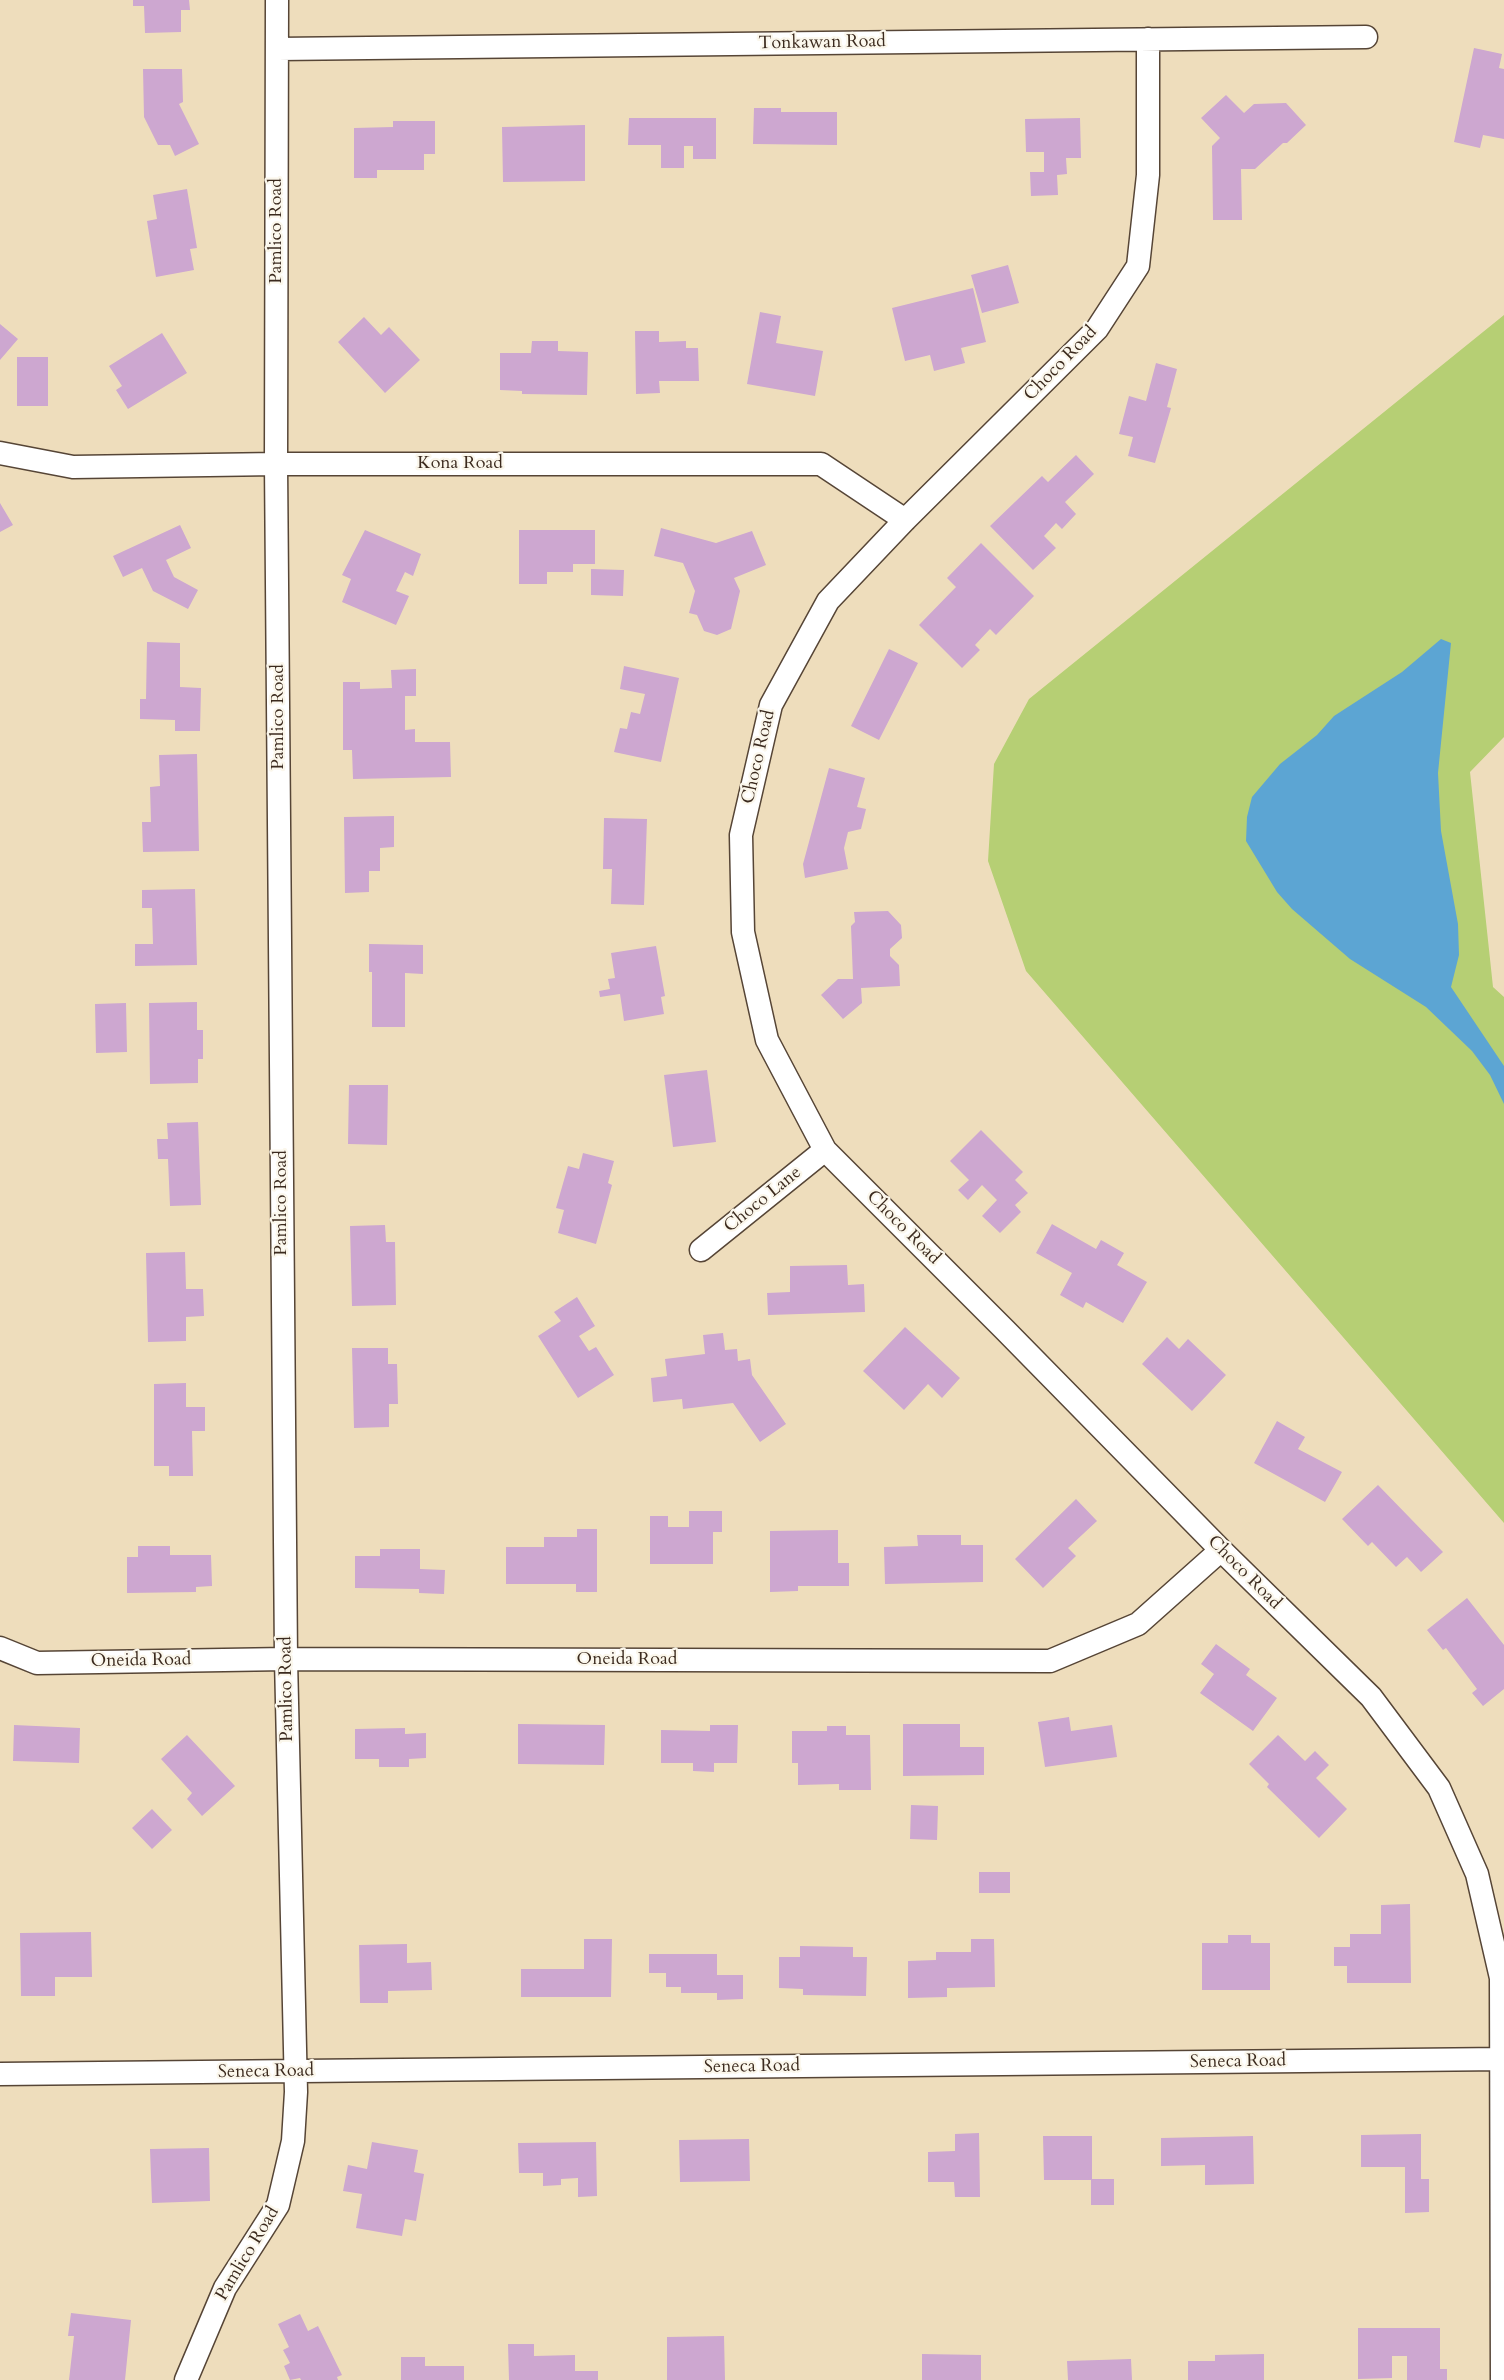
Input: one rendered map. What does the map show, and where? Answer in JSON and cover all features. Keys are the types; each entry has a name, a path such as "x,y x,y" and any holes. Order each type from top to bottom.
{"street":[{"name":"Pamlico Road","path":"186,2380 225,2288 278,2205 293,2141 295,2071 286,1659 276,464 277,0"},
{"name":"Tonkawan Road","path":"278,49 1366,37"},
{"name":"Choco Road","path":"1148,39 1148,175 1138,266 1097,329 905,520 828,601 771,705 741,835 743,932 767,1040 825,1150 1221,1550 1371,1697 1439,1788 1477,1874 1501,1978 1502,2380"},
{"name":"Kona Road","path":"0,453 73,467 276,464 821,464 905,520"},
{"name":"Choco Lane","path":"701,1250 825,1150"},
{"name":"Oneida Road","path":"0,1648 37,1663 286,1659 1050,1661 1137,1624 1221,1550"},
{"name":"Seneca Road","path":"0,2074 1502,2059"}],"green space":[{"path":"1504,315 1504,737 1470,772 1493,987 1504,997 1504,1523 1026,971 988,861 994,764 1029,699"}],"water":[{"path":"1441,639 1451,643 1438,773 1441,831 1458,924 1459,955 1451,987 1504,1066 1504,1104 1490,1075 1472,1051 1426,1007 1350,959 1292,909 1277,892 1246,841 1247,817 1252,797 1280,764 1317,735 1334,716 1402,672"}],"building":[{"path":"133,0 189,0 190,10 181,10 181,32 145,33 144,6 133,6"},
{"path":"1474,48 1502,54 1499,68 1504,69 1504,139 1483,135 1480,148 1454,142"},
{"path":"143,69 182,69 183,102 179,104 199,144 175,156 170,145 158,145 144,117"},
{"path":"1226,95 1244,113 1254,104 1286,103 1306,125 1255,169 1241,169 1242,220 1213,220 1212,146 1220,138 1201,118"},
{"path":"754,108 781,108 781,112 837,112 837,145 753,144"},
{"path":"629,118 716,118 716,159 693,159 693,146 684,146 684,168 661,168 661,145 628,145"},
{"path":"1080,118 1081,158 1066,158 1067,174 1057,175 1058,195 1031,196 1030,172 1044,172 1044,152 1026,152 1025,119"},
{"path":"393,121 435,121 435,154 424,154 424,170 377,170 377,178 354,178 354,128 393,127"},
{"path":"585,125 585,181 503,182 502,127"},
{"path":"187,189 197,248 190,249 194,270 156,277 147,221 157,219 153,195"},
{"path":"1008,265 1019,303 982,313 971,275"},
{"path":"973,288 986,342 961,348 965,363 934,371 930,355 905,361 892,308"},
{"path":"760,312 781,316 776,343 823,351 815,396 747,384"},
{"path":"364,317 381,335 389,327 420,360 385,393 338,342"},
{"path":"0,324 18,339 0,360"},
{"path":"635,331 659,331 659,342 686,341 686,348 698,348 699,381 659,381 660,393 636,394"},
{"path":"162,333 187,373 128,409 116,390 122,386 109,366"},
{"path":"532,341 558,341 558,351 588,352 587,395 522,394 522,391 500,390 500,353 531,353"},
{"path":"17,357 48,357 48,406 17,406"},
{"path":"1156,363 1177,369 1167,407 1171,408 1155,463 1128,456 1133,437 1119,434 1129,396 1146,401"},
{"path":"1076,455 1094,474 1065,502 1076,514 1062,529 1056,523 1044,536 1056,548 1033,570 990,526 1042,476 1048,482"},
{"path":"0,503 13,525 0,532"},
{"path":"180,525 191,548 166,560 174,577 198,590 188,609 153,591 142,568 123,577 113,556"},
{"path":"661,528 716,543 752,531 766,565 734,578 740,591 731,629 717,635 704,631 697,615 689,613 695,591 683,563 654,556"},
{"path":"365,530 421,554 413,576 405,572 396,591 409,596 396,625 342,602 351,579 342,575"},
{"path":"519,530 595,530 595,564 573,564 573,572 547,572 547,584 519,584"},
{"path":"981,543 1034,596 996,635 990,629 975,645 980,650 962,668 919,625 956,587 947,578"},
{"path":"591,569 624,570 623,596 591,595"},
{"path":"147,642 180,643 180,687 201,688 200,731 175,731 175,720 140,719 140,699 146,699"},
{"path":"889,649 918,663 879,740 851,726"},
{"path":"624,666 679,678 661,762 614,752 620,728 627,729 631,712 640,714 645,694 620,689"},
{"path":"416,669 416,696 405,696 405,730 415,729 415,742 450,742 451,777 353,779 352,750 343,750 343,682 360,682 360,689 392,688 391,670"},
{"path":"197,754 199,851 143,852 142,822 151,822 150,787 160,786 159,755"},
{"path":"829,768 865,778 857,807 866,809 861,829 848,832 844,848 848,869 805,878 803,864"},
{"path":"394,816 394,847 380,848 380,871 369,871 369,892 345,893 344,817"},
{"path":"604,818 647,819 644,905 611,904 612,869 603,869"},
{"path":"195,889 197,965 135,966 135,944 153,944 152,908 142,908 142,890"},
{"path":"888,911 901,925 902,938 890,949 890,956 899,965 900,986 861,988 862,1003 843,1019 821,995 838,979 853,979 851,926 855,922 854,912"},
{"path":"369,944 423,945 423,974 405,973 405,1027 372,1027 372,972 369,972"},
{"path":"656,946 665,996 661,997 664,1014 624,1021 620,994 600,997 599,991 610,989 608,979 615,978 611,953"},
{"path":"197,1002 197,1030 203,1030 203,1059 198,1059 198,1083 150,1084 149,1003"},
{"path":"126,1003 127,1052 96,1053 95,1004"},
{"path":"707,1070 716,1142 673,1147 664,1075"},
{"path":"349,1085 388,1085 387,1145 348,1144"},
{"path":"198,1122 201,1205 170,1206 168,1159 158,1159 157,1139 168,1139 167,1123"},
{"path":"981,1130 1023,1172 1015,1180 1028,1193 1015,1205 1021,1212 1000,1233 982,1216 997,1200 982,1185 968,1200 958,1190 969,1180 950,1161"},
{"path":"583,1153 614,1161 608,1183 612,1185 596,1244 558,1233 564,1210 556,1208 568,1166 579,1169"},
{"path":"1052,1224 1096,1249 1101,1240 1124,1253 1117,1265 1147,1282 1123,1323 1086,1302 1083,1308 1060,1295 1072,1273 1036,1253"},
{"path":"385,1225 386,1242 395,1242 396,1305 352,1306 350,1226"},
{"path":"185,1252 186,1289 203,1289 204,1316 186,1317 186,1341 148,1342 146,1253"},
{"path":"847,1265 848,1285 864,1284 865,1312 768,1315 767,1293 790,1292 790,1266"},
{"path":"577,1297 595,1326 579,1336 589,1351 596,1347 614,1375 578,1398 538,1336 561,1321 554,1312"},
{"path":"905,1327 960,1378 942,1398 928,1384 904,1410 863,1371"},
{"path":"723,1333 725,1350 737,1349 738,1361 750,1359 752,1375 786,1424 760,1442 733,1403 683,1409 682,1399 653,1402 651,1378 667,1376 665,1359 705,1354 703,1335"},
{"path":"1167,1337 1179,1349 1188,1339 1226,1375 1192,1411 1142,1364"},
{"path":"352,1348 388,1348 388,1364 397,1364 398,1404 389,1404 389,1427 354,1428"},
{"path":"186,1383 186,1407 205,1407 205,1431 192,1431 193,1476 169,1476 169,1466 154,1466 154,1384"},
{"path":"1277,1421 1305,1437 1298,1449 1342,1472 1325,1502 1254,1463"},
{"path":"1378,1485 1443,1552 1421,1572 1407,1557 1396,1567 1372,1542 1368,1546 1342,1519"},
{"path":"1076,1499 1097,1521 1068,1548 1076,1556 1043,1588 1015,1559"},
{"path":"689,1511 722,1511 722,1532 713,1532 713,1564 650,1564 650,1516 668,1516 668,1527 689,1527"},
{"path":"577,1529 597,1529 597,1592 576,1592 576,1584 506,1584 506,1547 544,1547 544,1537 577,1537"},
{"path":"838,1530 838,1563 849,1563 849,1586 798,1586 798,1591 770,1592 770,1531"},
{"path":"917,1535 961,1535 961,1545 983,1545 983,1582 885,1584 884,1547 918,1546"},
{"path":"138,1546 170,1546 170,1555 211,1555 212,1586 196,1587 196,1592 127,1593 127,1557 138,1557"},
{"path":"380,1549 420,1549 420,1569 445,1570 444,1594 419,1593 419,1589 355,1588 355,1556 380,1556"},
{"path":"1467,1598 1504,1645 1504,1689 1483,1706 1472,1693 1477,1689 1446,1648 1443,1650 1427,1630"},
{"path":"1216,1644 1250,1669 1246,1675 1277,1698 1253,1731 1200,1693 1214,1674 1201,1664"},
{"path":"1069,1717 1071,1731 1112,1725 1117,1757 1045,1767 1038,1722"},
{"path":"518,1724 605,1725 604,1765 518,1764"},
{"path":"903,1724 960,1724 960,1747 984,1747 984,1775 903,1776"},
{"path":"14,1725 80,1728 79,1763 13,1761"},
{"path":"710,1725 738,1725 737,1763 714,1763 714,1772 693,1771 693,1763 661,1763 661,1730 710,1731"},
{"path":"827,1726 846,1726 846,1735 870,1735 871,1790 839,1790 839,1784 798,1785 798,1763 792,1763 792,1731 827,1731"},
{"path":"405,1728 405,1734 426,1733 426,1758 409,1759 409,1767 379,1767 379,1759 355,1759 355,1729"},
{"path":"187,1735 235,1786 202,1816 187,1799 192,1793 161,1759"},
{"path":"1278,1735 1305,1761 1315,1751 1329,1765 1316,1778 1347,1809 1319,1838 1267,1787 1269,1784 1249,1764"},
{"path":"911,1805 938,1806 937,1840 910,1839"},
{"path":"152,1809 172,1830 152,1849 132,1828"},
{"path":"979,1872 1010,1872 1010,1893 979,1893"},
{"path":"1410,1904 1411,1983 1347,1983 1347,1966 1334,1966 1334,1947 1350,1947 1350,1934 1381,1934 1381,1905"},
{"path":"91,1932 92,1977 55,1977 55,1996 21,1996 20,1933"},
{"path":"1228,1935 1251,1935 1251,1943 1270,1943 1270,1990 1202,1990 1202,1943 1228,1943"},
{"path":"584,1939 612,1939 611,1997 521,1997 521,1969 584,1969"},
{"path":"971,1939 994,1939 995,1987 947,1988 947,1997 908,1998 908,1961 936,1960 936,1952 971,1952"},
{"path":"407,1944 407,1963 431,1962 432,1990 388,1991 388,2003 360,2003 359,1945"},
{"path":"800,1946 853,1947 853,1957 867,1957 866,1996 803,1995 803,1989 779,1988 779,1957 800,1957"},
{"path":"649,1954 717,1954 717,1975 743,1975 743,1999 717,2000 717,1993 681,1993 681,1987 666,1987 666,1973 649,1973"},
{"path":"979,2133 980,2197 955,2197 954,2182 928,2182 928,2152 955,2151 955,2134"},
{"path":"1421,2134 1421,2179 1429,2179 1429,2212 1405,2213 1405,2167 1361,2167 1361,2135"},
{"path":"1043,2136 1092,2136 1092,2179 1114,2179 1114,2205 1091,2205 1091,2180 1044,2180"},
{"path":"1253,2136 1254,2184 1205,2185 1205,2165 1161,2166 1161,2138"},
{"path":"749,2139 750,2181 680,2182 679,2140"},
{"path":"372,2142 418,2150 414,2172 424,2174 416,2221 405,2219 402,2236 356,2228 362,2194 343,2191 348,2165 367,2169"},
{"path":"596,2142 597,2196 578,2197 578,2178 561,2179 561,2185 543,2186 543,2173 519,2173 518,2143"},
{"path":"209,2148 210,2201 152,2203 150,2149"},
{"path":"71,2313 131,2320 125,2380 69,2380 74,2336 68,2336"},
{"path":"300,2314 308,2331 318,2326 342,2375 337,2377 338,2380 301,2380 300,2378 290,2380 284,2366 290,2363 283,2350 289,2347 278,2324"},
{"path":"1358,2328 1440,2328 1440,2369 1447,2369 1447,2380 1407,2380 1407,2356 1392,2356 1392,2378 1358,2379"},
{"path":"724,2336 725,2380 667,2380 667,2337"},
{"path":"508,2344 534,2344 534,2356 575,2355 575,2371 598,2371 598,2380 509,2380"},
{"path":"922,2354 981,2355 981,2380 922,2380"},
{"path":"1264,2354 1264,2380 1188,2380 1188,2361 1215,2361 1215,2355"},
{"path":"401,2357 425,2357 425,2366 464,2366 464,2380 401,2380"},
{"path":"1131,2359 1132,2380 1068,2380 1067,2361"}]}
